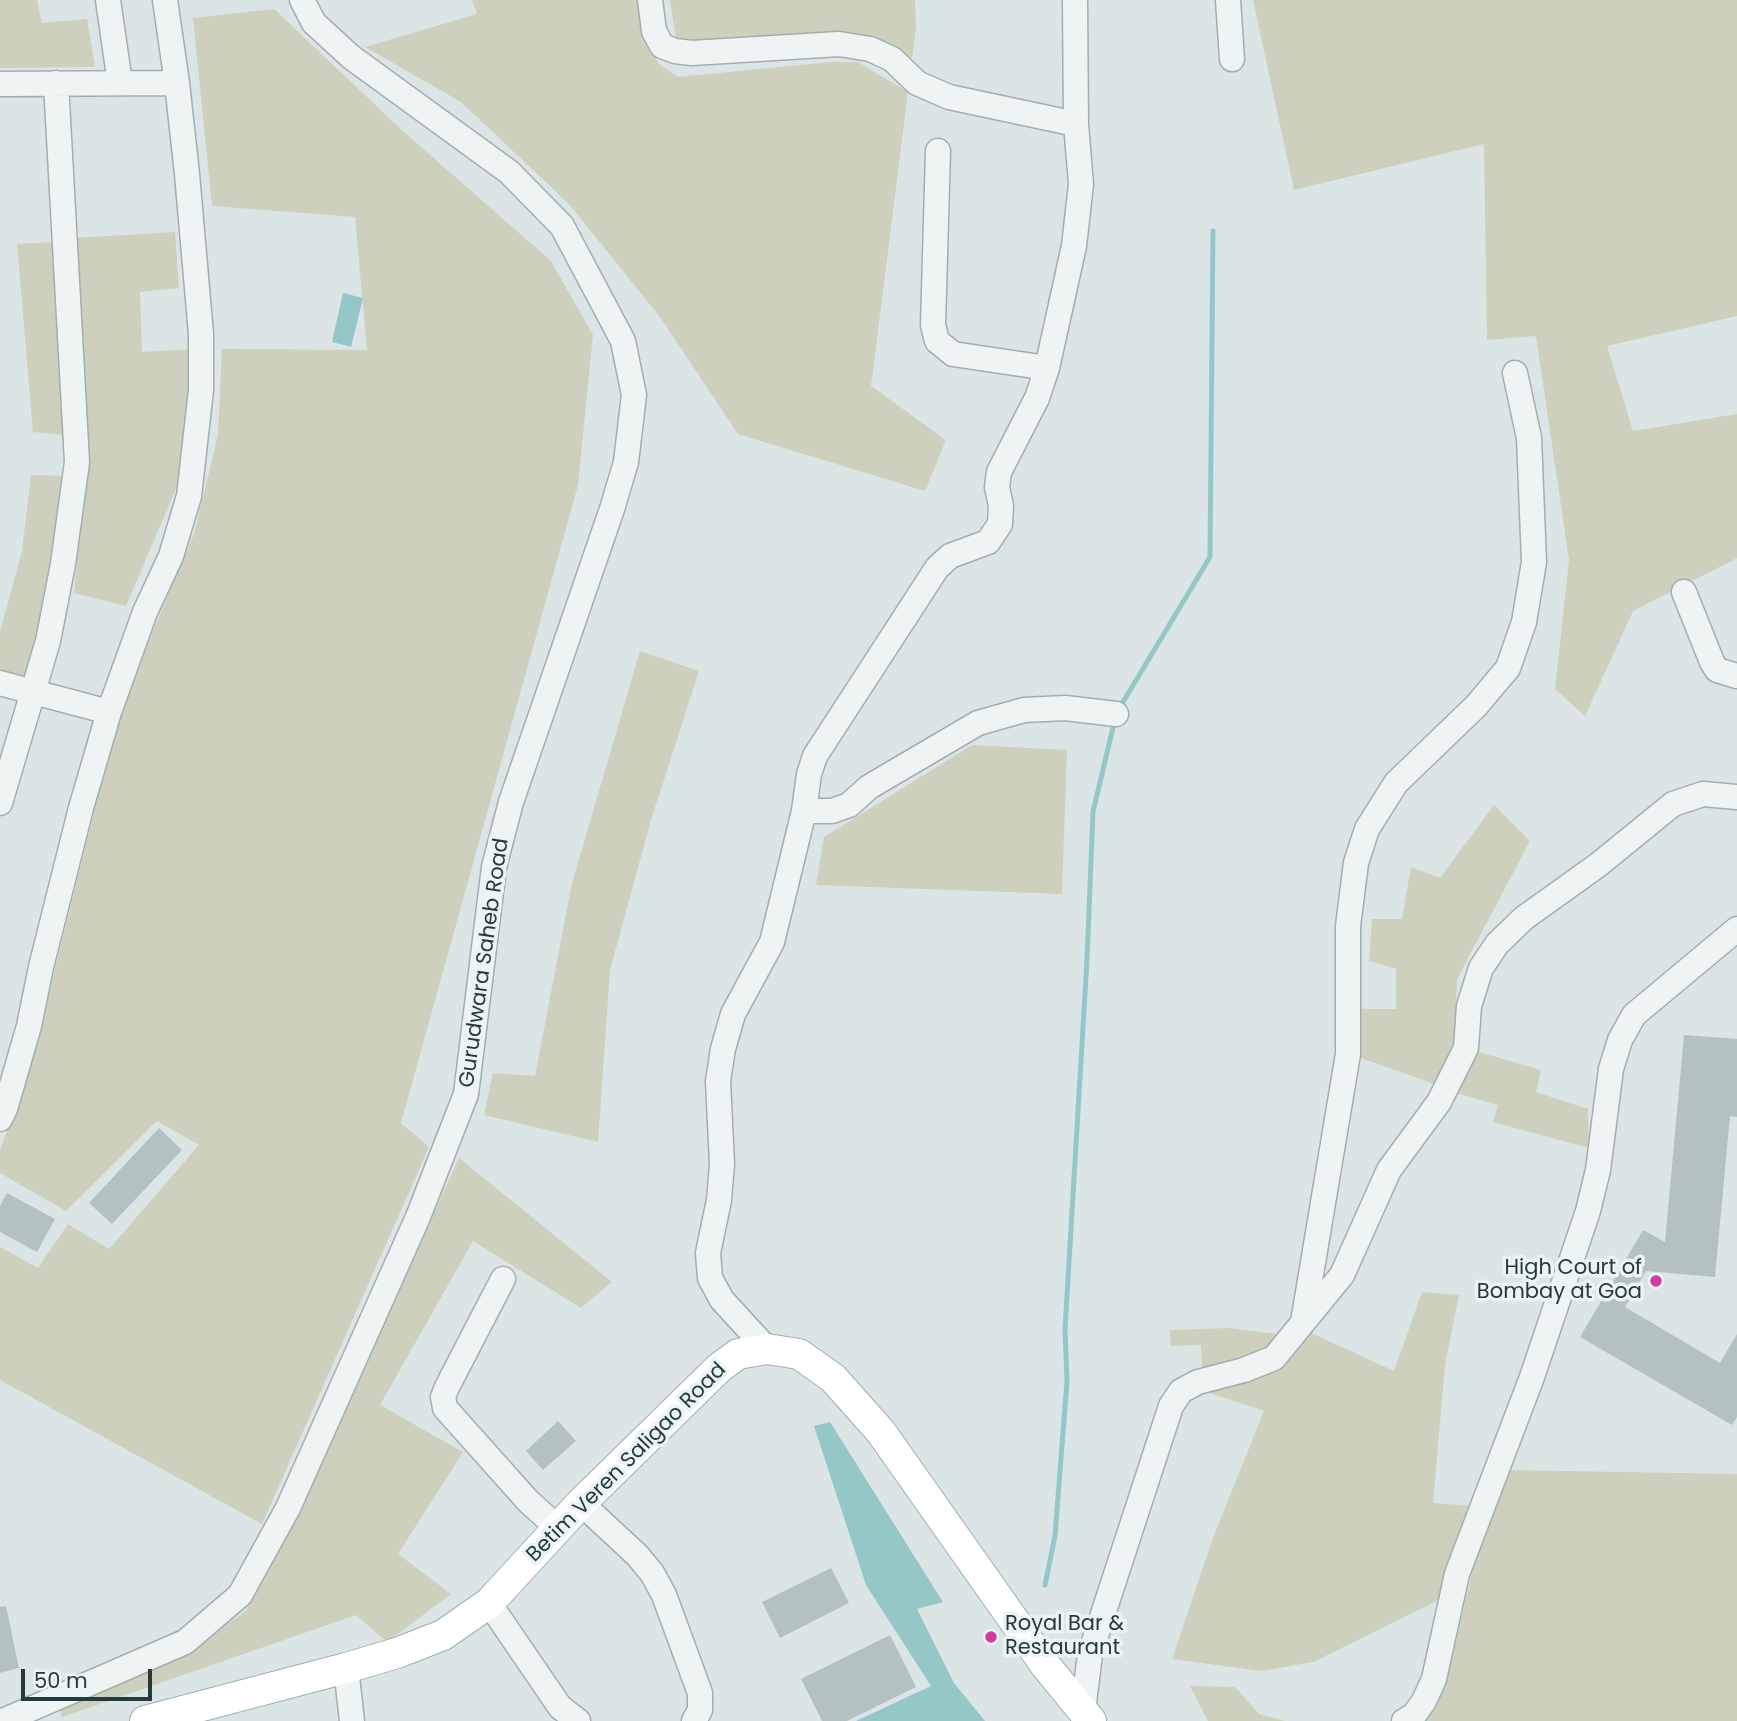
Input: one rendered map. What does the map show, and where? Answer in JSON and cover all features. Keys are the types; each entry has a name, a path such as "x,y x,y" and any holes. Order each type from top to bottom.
{"main road":[{"name":"Betim Veren Saligao Road","path":"145,1721 194,1715 397,1653 443,1635 489,1603 581,1503 719,1368 738,1354 767,1349 799,1354 834,1378 881,1432 1046,1666 1087,1716"}],"street":[{"path":"108,0 120,83"},
{"path":"0,1119 29,1026 81,808 109,712 145,612 171,556 189,496 201,390 201,334 177,83 164,0"},
{"name":"Gurudwara Saheb Road","path":"3,1721 185,1642 240,1595 288,1508 418,1217 466,1094 494,867 511,802 626,462 634,395 623,341 562,226 509,172 351,57 314,23 302,0"},
{"path":"650,0 654,31 662,46 674,51 692,53 839,44 870,49 892,59 917,83 949,97 1076,124"},
{"path":"767,1349 722,1300 710,1278 708,1254 719,1200 722,1164 718,1081 723,1049 733,1014 772,942 804,811 809,774 816,756 937,568 950,556 988,542 1000,524 1001,506 997,487 999,472 1037,398 1047,368 1074,246 1081,184 1076,124 1075,0"},
{"path":"1228,0 1232,59"},
{"path":"0,803 48,641 64,565 77,462 56,83"},
{"path":"0,84 177,83"},
{"path":"938,151 933,325 937,341 953,354 1047,368"},
{"path":"1302,1326 1348,1054 1348,926 1356,863 1363,840 1396,783 1476,706 1508,668 1524,622 1534,562 1529,438 1515,373"},
{"path":"1684,592 1717,670 1737,676"},
{"path":"0,683 109,712"},
{"path":"804,811 832,811 849,805 869,787 978,723 1024,710 1065,708 1116,715"},
{"path":"1087,1716 1090,1654 1171,1406 1181,1391 1198,1382 1244,1370 1274,1358 1342,1275 1390,1170 1445,1091 1466,1048 1469,1006 1481,968 1497,944 1524,918 1598,865 1673,804 1703,794 1737,797"},
{"path":"1404,1721 1414,1714 1424,1701 1434,1679 1457,1574 1532,1377 1588,1211 1598,1170 1611,1069 1620,1040 1634,1015 1737,929"},
{"path":"503,1279 447,1387 443,1397 445,1408 528,1501 559,1530"},
{"path":"581,1503 637,1555 652,1573 664,1595 699,1693 700,1710 694,1721"},
{"path":"489,1603 560,1707 578,1721"},
{"path":"346,1668 352,1721"}],"green space":[{"path":"0,0 37,0 42,23 87,19 95,67 0,68"},
{"path":"472,0 644,0 652,50 659,64 678,77 830,62 858,62 908,92 871,386 946,440 925,491 738,434 660,317 569,204 461,102 365,47 477,14"},
{"path":"670,0 915,0 916,27 912,58 884,42 856,34 691,42 676,39"},
{"path":"1253,0 1737,0 1737,316 1607,346 1633,431 1737,414 1737,558 1633,611 1585,716 1555,689 1569,560 1536,336 1487,340 1484,144 1294,190"},
{"path":"274,9 404,132 551,261 593,335 578,485 401,1123 429,1147 262,1524 0,1380 0,1247 38,1268 68,1224 109,1249 199,1145 157,1121 66,1211 0,1173 0,1150 30,1069 120,708 194,534 218,435 222,349 367,350 355,217 212,206 193,18"},
{"path":"175,232 179,288 140,292 142,352 194,349 178,484 126,606 74,593 87,457 75,238"},
{"path":"53,242 65,435 33,432 17,244"},
{"path":"31,475 62,476 55,558 26,678 0,672 0,632 22,551"},
{"path":"640,651 699,671 651,820 610,970 598,1142 484,1115 493,1073 535,1076 572,883"},
{"path":"972,745 1067,750 1062,894 816,885 824,837"},
{"path":"1494,805 1530,841 1457,979 1455,1037 1437,1085 1361,1058 1360,1009 1396,1009 1396,969 1369,961 1372,919 1402,919 1411,867 1440,878"},
{"path":"1472,1050 1541,1070 1536,1092 1588,1109 1589,1148 1493,1122 1498,1105 1456,1093"},
{"path":"459,1158 612,1282 581,1308 473,1241 380,1405 463,1452 398,1554 451,1594 387,1642 356,1615 62,1717 59,1706 170,1662 246,1611 284,1542"},
{"path":"1422,1292 1459,1295 1445,1365 1433,1503 1474,1506 1445,1597 1313,1662 1261,1671 1172,1659 1213,1538 1264,1411 1198,1389 1256,1379 1279,1368 1305,1330 1394,1371"},
{"path":"1229,1328 1284,1335 1248,1361 1202,1370 1201,1345 1171,1346 1170,1330"},
{"path":"1506,1470 1737,1474 1737,1721 1419,1721 1434,1710 1455,1646 1488,1503"},
{"path":"1190,1686 1235,1687 1259,1714 1285,1721 1208,1721"}],"water":[{"path":"343,293 363,298 351,347 332,342"},
{"path":"830,1422 943,1602 917,1609 954,1683 985,1721 856,1721 931,1686 866,1585 814,1426"}],"building":[{"path":"1684,1035 1737,1039 1737,1117 1730,1116 1715,1277 1646,1271 1625,1307 1720,1363 1737,1334 1737,1417 1732,1425 1580,1337 1643,1230 1665,1242"},
{"path":"159,1128 182,1150 112,1224 89,1203"},
{"path":"7,1193 55,1219 37,1252 0,1232 0,1206"},
{"path":"558,1421 576,1441 543,1470 526,1451"},
{"path":"831,1568 849,1603 780,1638 762,1602"},
{"path":"6,1606 19,1668 0,1673 0,1607"},
{"path":"890,1635 916,1687 847,1721 822,1721 801,1679"}],"waterway":[{"path":"1120,707 1210,557 1213,231"},
{"path":"1045,1585 1055,1536 1067,1381 1065,1329 1093,812 1115,719"}],"place":[{"name":"High Court of Bombay at Goa","path":"1656,1281"},
{"name":"Royal Bar & Restaurant","path":"991,1637"}]}
